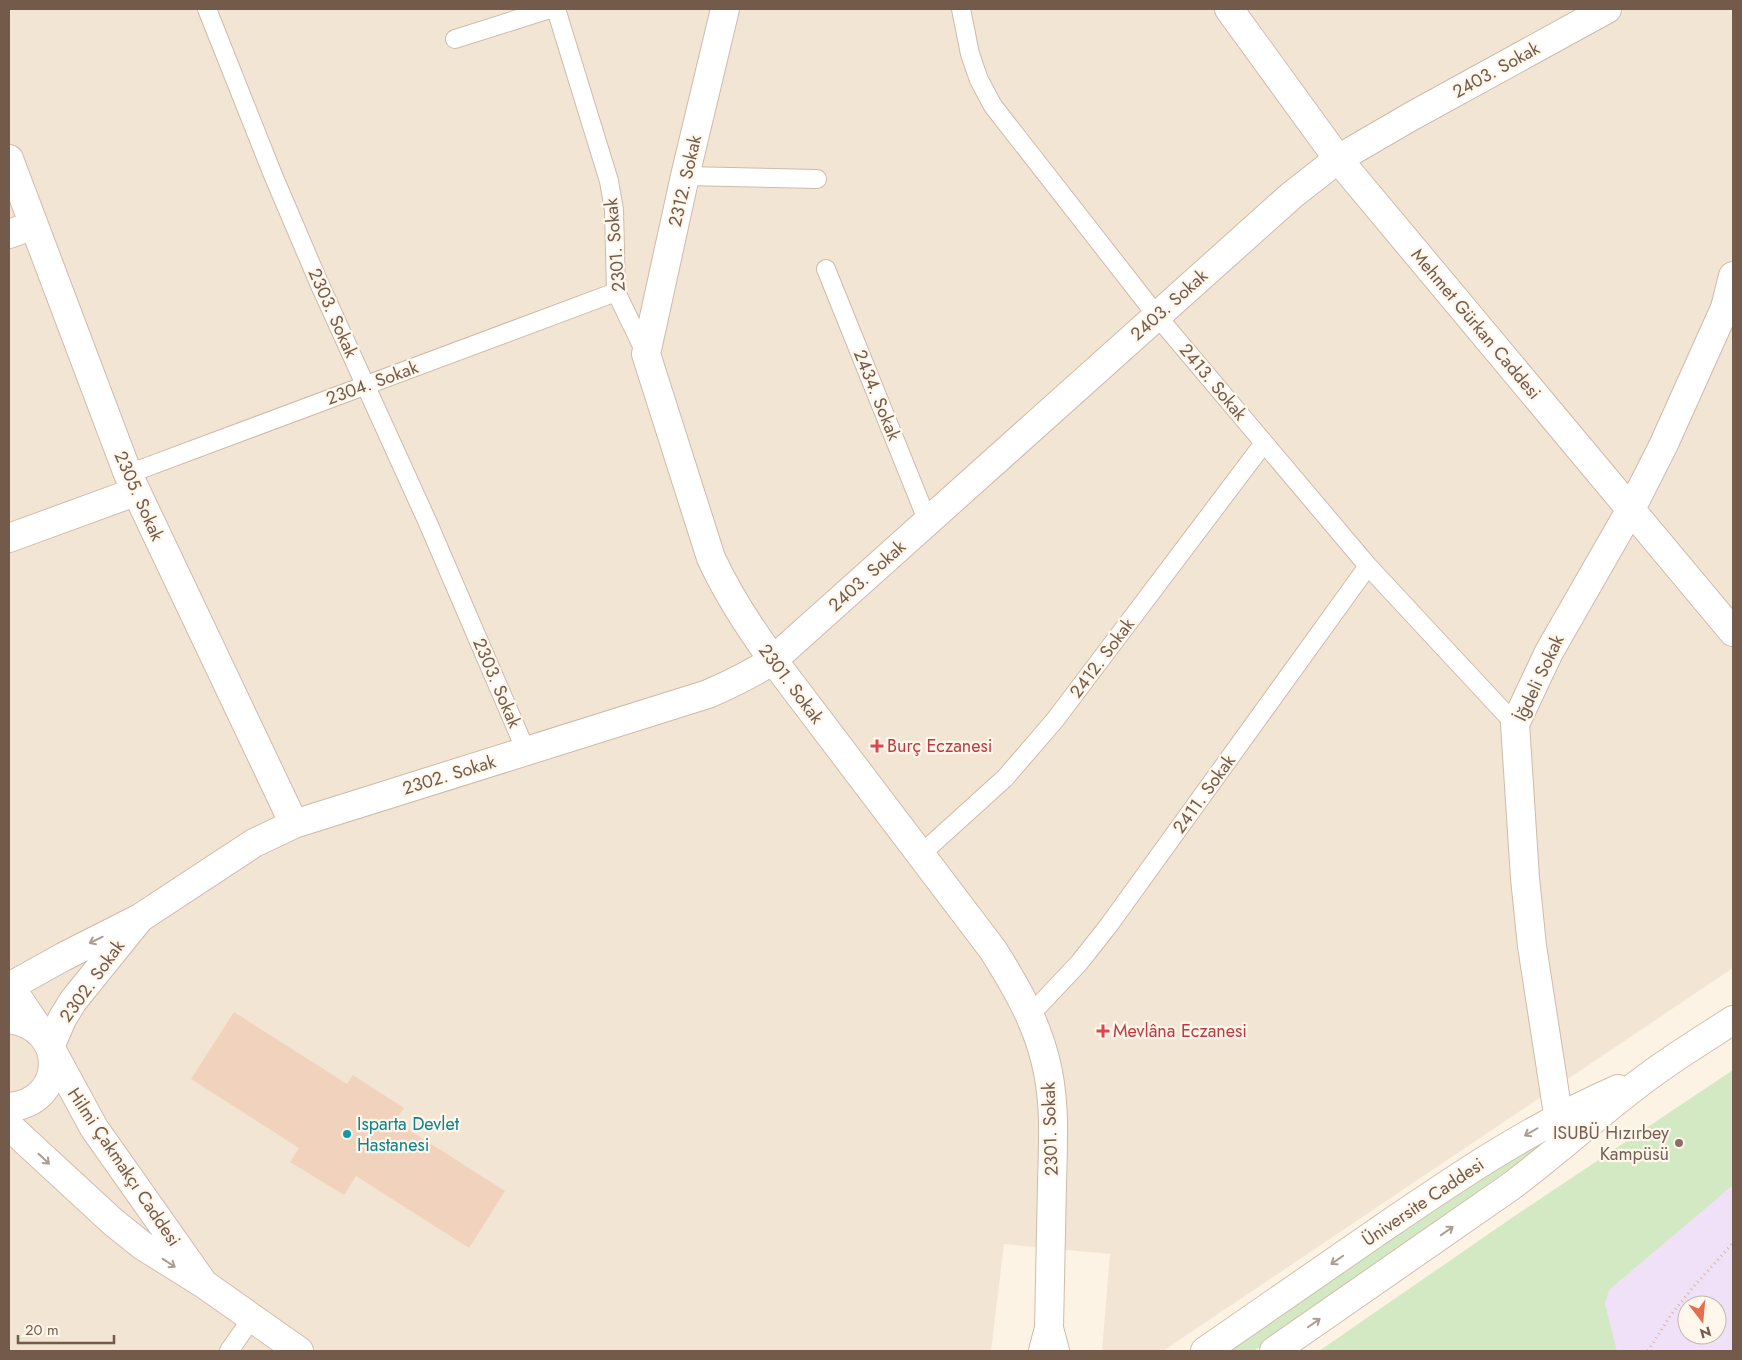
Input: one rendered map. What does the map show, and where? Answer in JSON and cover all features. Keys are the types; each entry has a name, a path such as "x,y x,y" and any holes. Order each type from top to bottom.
{"street":[{"name":"2312. Sokak","path":"646,354 685,176 725,9"},
{"name":"Mehmet Gürkan Caddesi","path":"1229,9 1338,159 1733,632"},
{"name":"2403. Sokak","path":"772,660 1292,195 1338,159 1420,111 1607,9"},
{"name":"2305. Sokak","path":"9,159 131,483 294,824"},
{"path":"9,234 34,225"},
{"name":"İğdeli Sokak","path":"1563,1147 1532,946 1524,878 1516,724 1549,652 1631,509 1729,310 1733,276"},
{"name":"2301. Sokak","path":"646,354 711,558 725,588 746,624 772,660 993,950 1017,988 1030,1015 1045,1059 1053,1100 1054,1140 1049,1344"},
{"name":"2304. Sokak","path":"9,538 131,483"},
{"name":"2302. Sokak","path":"9,986 140,918 254,843 294,824 708,694 735,682 772,660"},
{"name":"2302. Sokak","path":"46,1040 74,1001 140,918"},
{"name":"Hilmi Çakmakçı Caddesi","path":"9,986 46,1040 94,1128 204,1284"},
{"path":"9,1019 27,1023 46,1040 53,1061 51,1076 44,1090 21,1104 9,1122"},
{"name":"Üniversite Caddesi","path":"1274,1351 1510,1188 1653,1073 1733,1020"},
{"name":"Üniversite Caddesi","path":"1205,1351 1459,1176 1558,1117 1653,1073"},
{"name":"Hilmi Çakmakçı Caddesi","path":"9,1126 113,1222 143,1246 204,1284 299,1351"}],"lane":[{"name":"2303. Sokak","path":"208,9 308,256 428,523 526,751"},
{"path":"455,39 550,9"},
{"name":"2301. Sokak","path":"556,9 609,181 614,210 616,292 646,354"},
{"name":"2413. Sokak","path":"961,9 970,54 978,80 993,106 1157,316 1368,566 1516,724"},
{"path":"685,176 817,179"},
{"name":"2434. Sokak","path":"826,269 928,522"},
{"name":"2304. Sokak","path":"131,483 366,385 616,292"},
{"name":"2412. Sokak","path":"920,855 1005,778 1032,748 1264,443"},
{"name":"2411. Sokak","path":"1030,1015 1079,964 1109,925 1368,566"},
{"path":"229,1351 252,1318"}],"path":[{"path":"1648,1351 1670,1316 1733,1243"}],"shaded area":[{"path":"9,9 1733,9 1733,968 1163,1351 1102,1351 1110,1254 1004,1244 991,1351 9,1351"},
{"name":"ISUBÜ Hızırbey Kampüsü","path":"1733,1070 1733,1351 1419,1351"}],"green space":[{"name":"ISUBÜ Hızırbey Kampüsü","path":"1733,1070 1733,1185 1609,1290 1605,1304 1617,1351 1319,1351 1516,1215"},
{"path":"1536,1141 1540,1147 1254,1351 1227,1351"}],"building":[{"name":"Isparta Devlet Hastanesi","path":"234,1012 347,1084 353,1075 404,1108 395,1121 505,1191 469,1248 356,1176 344,1195 290,1162 299,1148 191,1079"}],"place":[{"name":"Burç Eczanesi","path":"877,746"},
{"name":"Mevlâna Eczanesi","path":"1103,1031"},
{"name":"Isparta Devlet Hastanesi","path":"347,1134"},
{"name":"ISUBÜ Hızırbey Kampüsü","path":"1679,1143"}]}
